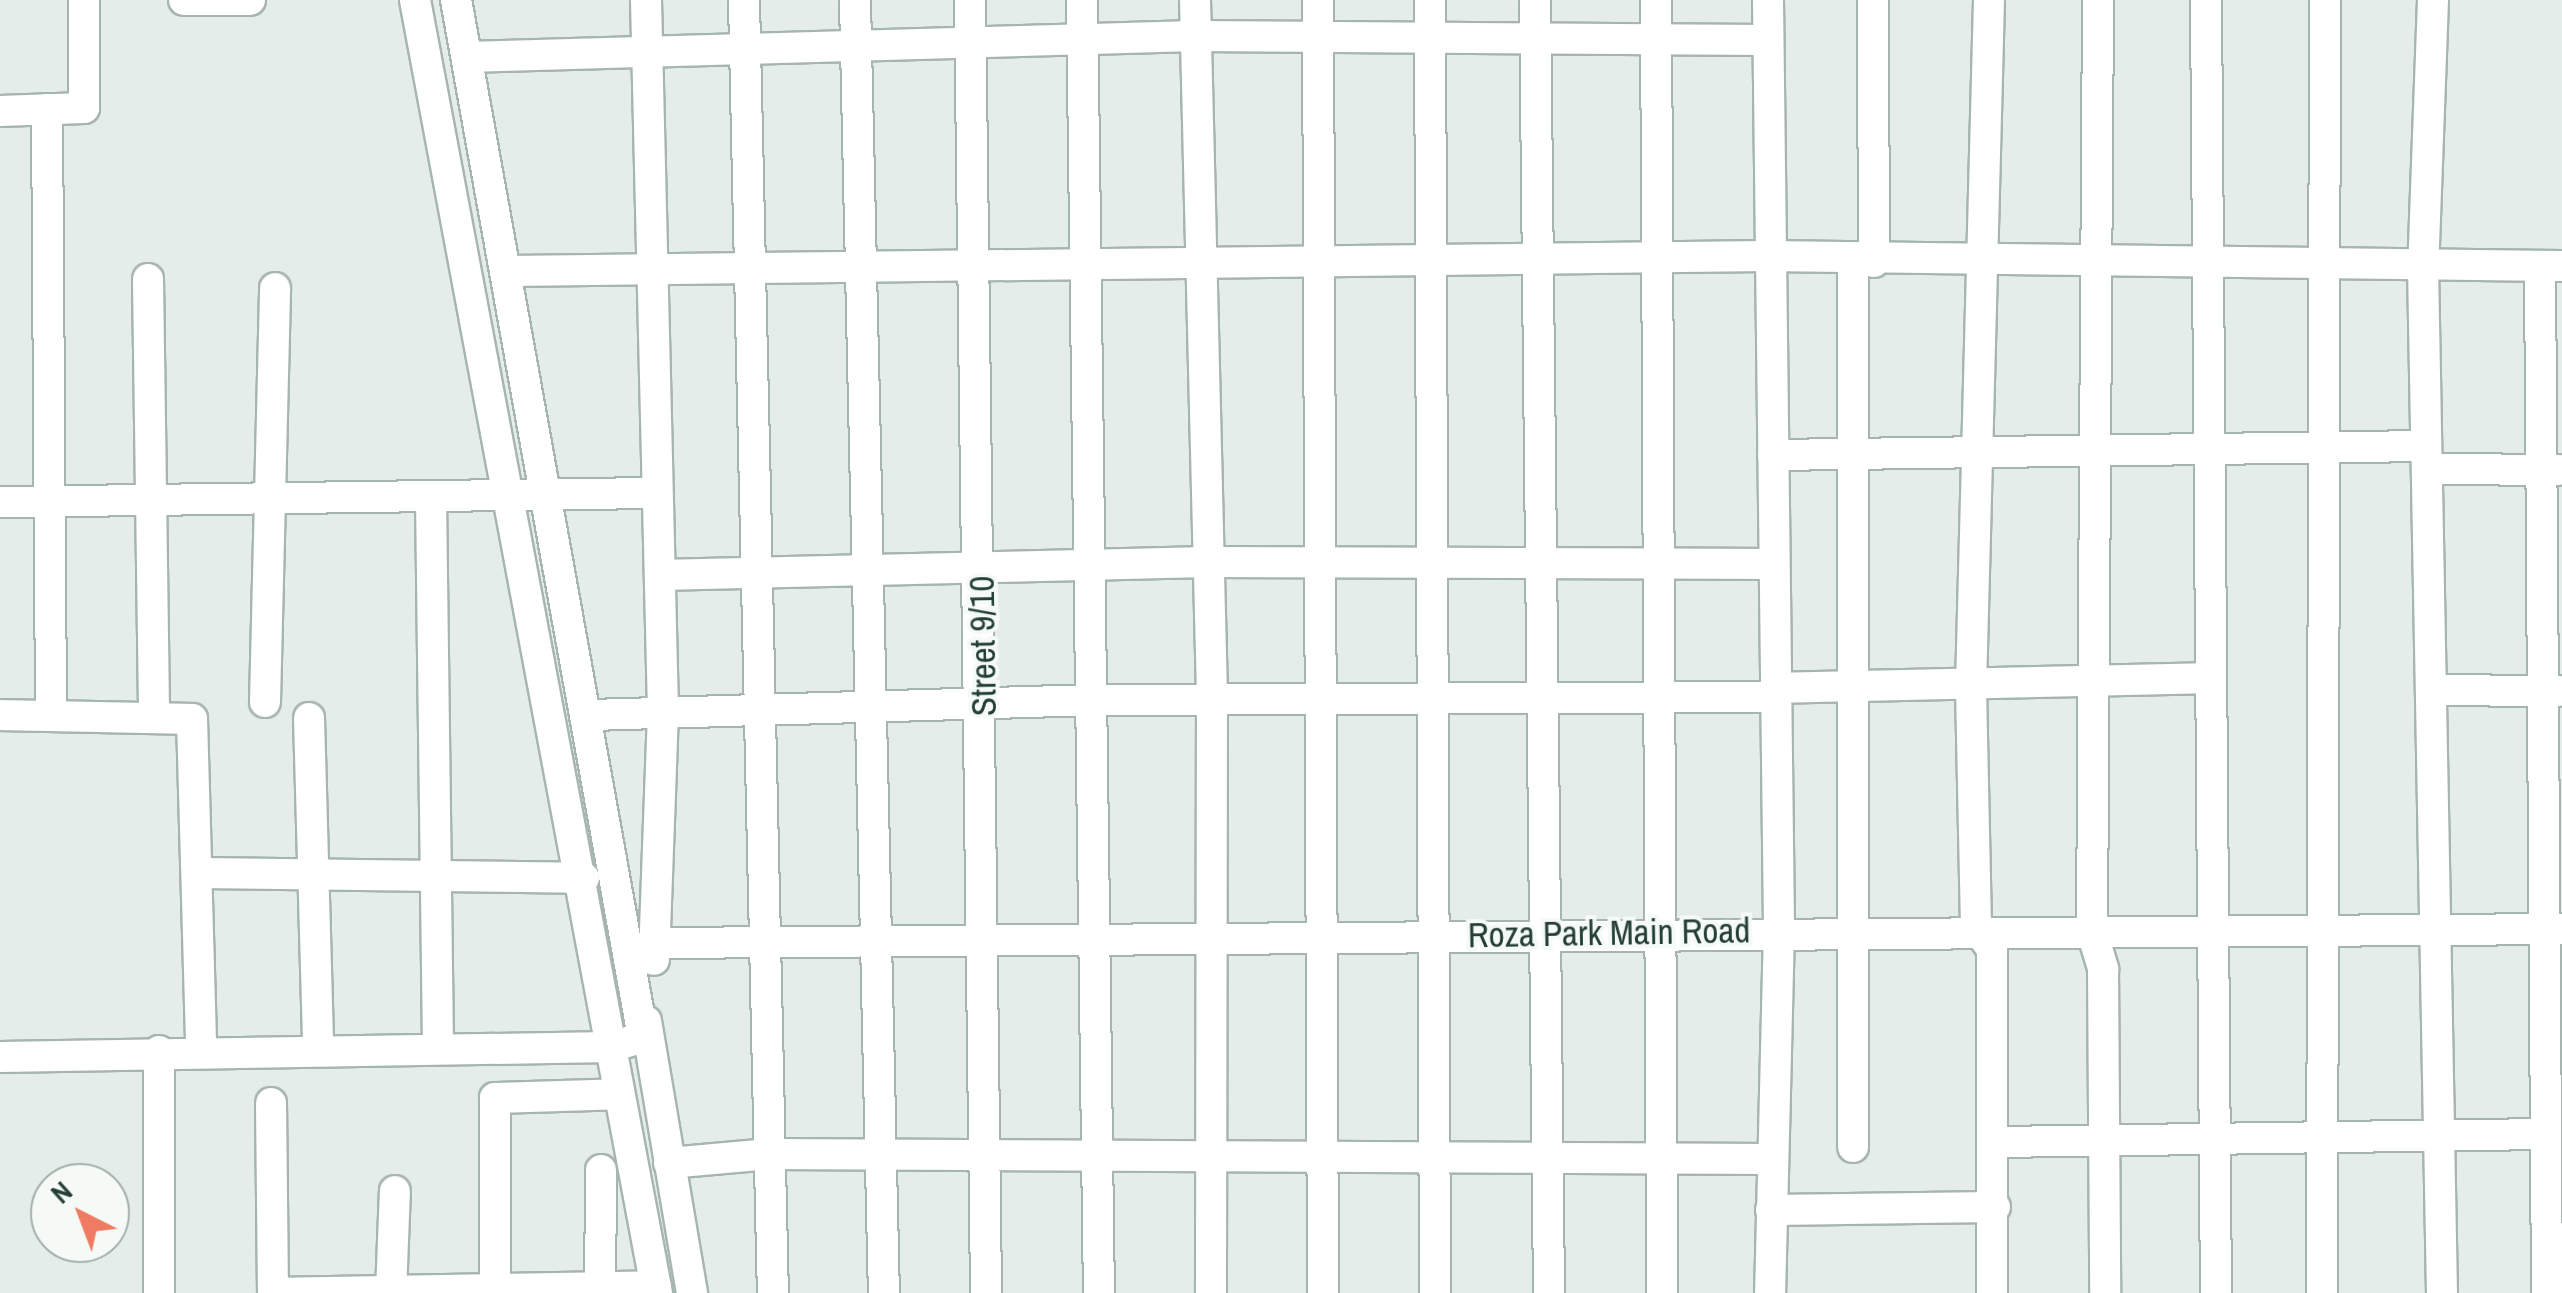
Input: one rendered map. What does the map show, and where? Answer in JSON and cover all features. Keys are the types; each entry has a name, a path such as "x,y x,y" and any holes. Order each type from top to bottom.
{"street":[{"path":"0,111 84,108 84,0"},
{"path":"184,0 250,0"},
{"path":"272,1104 273,1291 600,1287 657,1290 619,1094 584,878 506,496 415,0"},
{"path":"456,0 591,715 643,1038 692,1293"},
{"path":"643,1038 656,943 664,712 654,493 646,0"},
{"path":"744,0 773,1293"},
{"path":"855,0 884,1293"},
{"name":"Street 9/10","path":"970,0 991,1156 986,1293"},
{"path":"1082,0 1098,933 1099,1293"},
{"path":"1194,0 1196,266 1212,698 1211,1293"},
{"path":"1318,0 1323,1293"},
{"path":"1430,0 1430,700 1438,1154 1436,1293"},
{"path":"1534,0 1538,700 1549,1293"},
{"path":"1656,0 1654,935 1662,1293"},
{"path":"1768,0 1766,256 1773,456 1779,929 1770,1293"},
{"path":"1853,1147 1850,448 1863,262 1873,0"},
{"path":"1989,0 1974,452 1971,688 1976,927 1992,949 1998,1142 1992,1293"},
{"path":"2098,0 2092,932 2103,969 2105,1293"},
{"path":"2206,0 2216,1293"},
{"path":"2322,1293 2325,0"},
{"path":"2433,0 2424,268 2442,1293"},
{"path":"466,57 1195,36 1766,40"},
{"path":"47,109 51,716"},
{"path":"508,271 1537,265 1766,256 1863,262 2096,266 2551,266 2554,929 2546,1134 2547,1293"},
{"path":"148,279 154,717"},
{"path":"265,702 275,288"},
{"path":"1773,456 1850,448 1974,452 2322,447 2552,470"},
{"path":"0,502 654,493"},
{"path":"431,497 438,1047"},
{"path":"660,574 1092,569 1208,562 1320,567 1774,564"},
{"path":"591,715 1212,698 1538,700 1971,688 2094,678 2211,678"},
{"path":"2432,690 2553,691"},
{"path":"0,716 188,716 193,724 201,1048"},
{"path":"309,718 310,875 318,1049"},
{"path":"197,873 584,878"},
{"name":"Roza Park Main Road","path":"656,943 987,940 1098,933 1322,938 1976,927 2092,932 2554,929"},
{"path":"0,1057 201,1048 611,1046 643,1038"},
{"path":"159,1051 159,1293"},
{"path":"495,1288 494,1098 619,1094"},
{"path":"1998,1142 2546,1134"},
{"path":"669,1163 770,1154 1097,1156 1214,1152 1438,1154 1544,1160 1656,1156 1771,1158"},
{"path":"600,1287 601,1170"},
{"path":"392,1290 395,1191"},
{"path":"1771,1210 1995,1207"}]}
